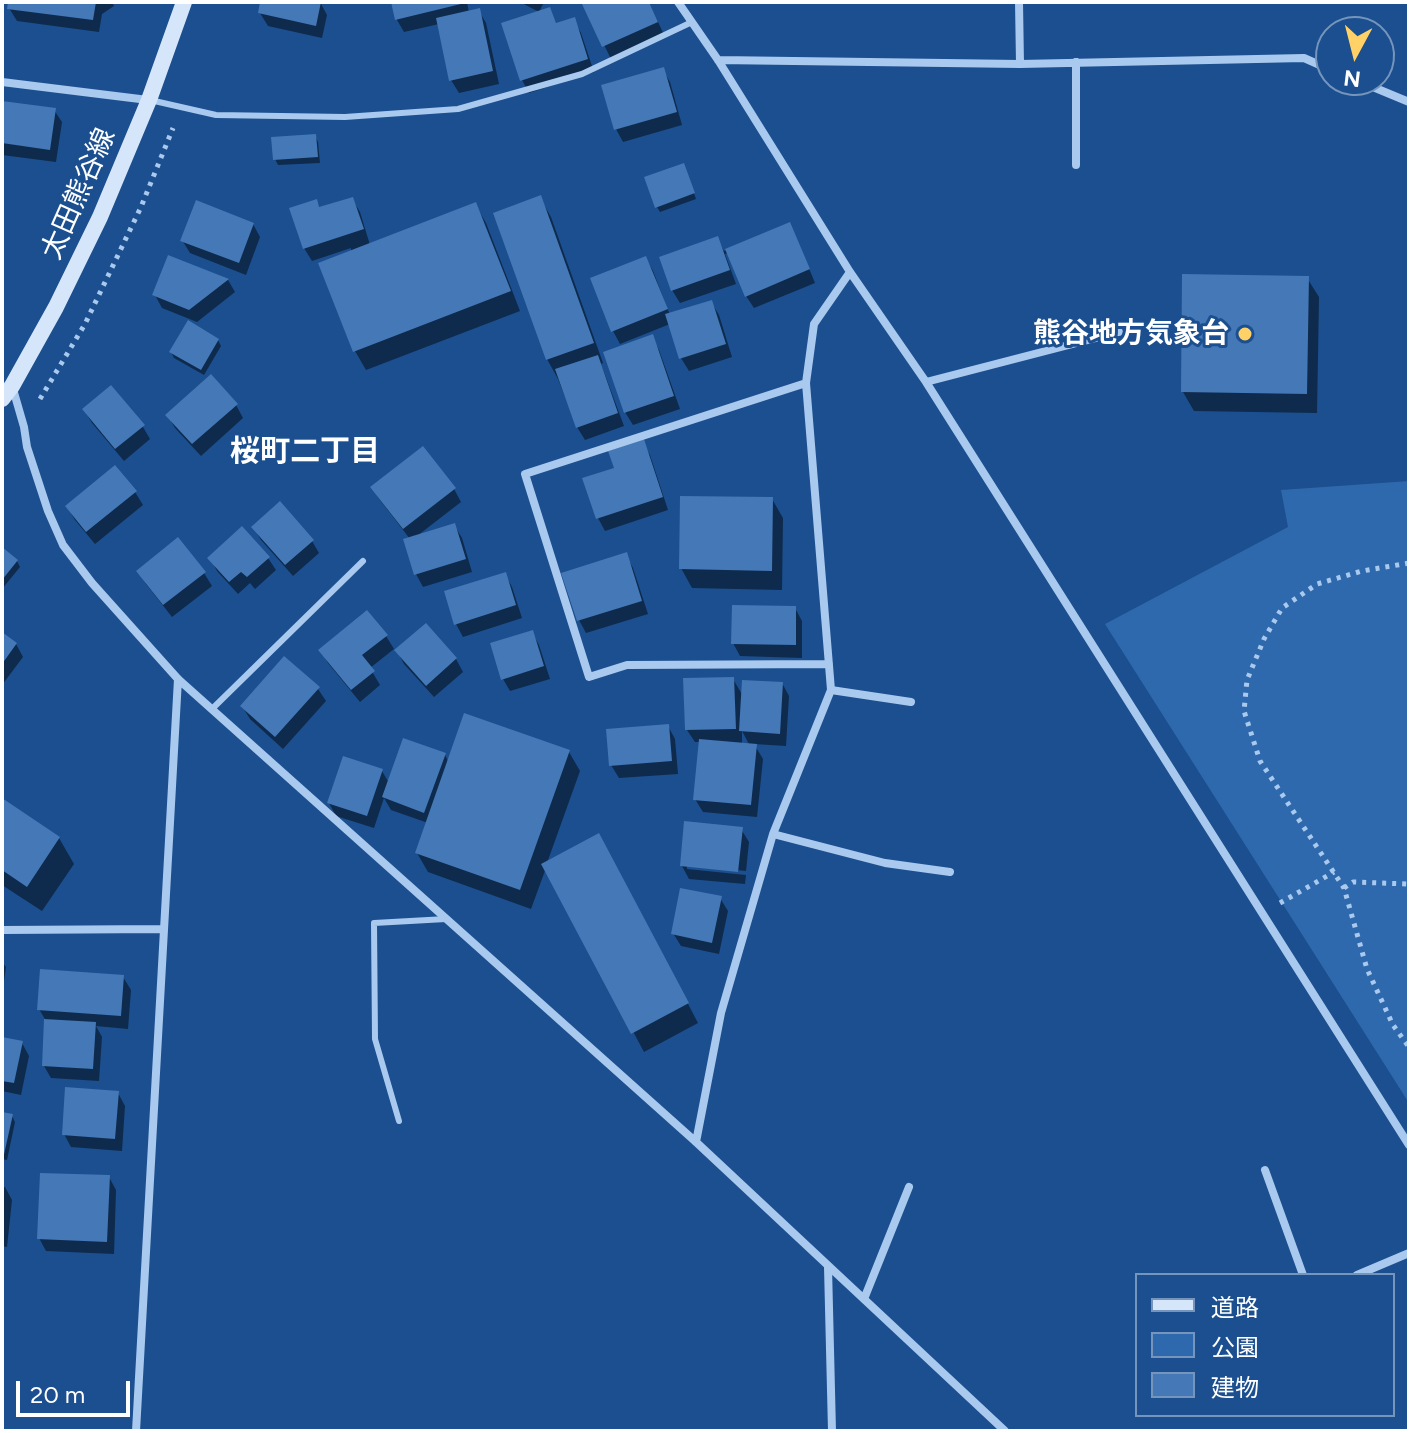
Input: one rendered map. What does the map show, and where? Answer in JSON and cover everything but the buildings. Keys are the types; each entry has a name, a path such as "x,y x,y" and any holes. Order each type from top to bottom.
{"main road":[{"name":"太田熊谷線","path":"7,392 56,307 100,217 149,100 184,2"}],"street":[{"path":"678,2 718,60 850,272 926,382 1409,1145"},
{"path":"1019,2 1020,64"},
{"path":"718,60 1020,64 1304,58 1315,63"},
{"path":"1076,62 1076,165"},
{"path":"2,82 149,100"},
{"path":"696,1142 721,1013 773,834 831,690 806,383 814,324 850,272"},
{"path":"926,382 1119,332"},
{"path":"806,383 525,474 589,677 627,665 829,664"},
{"path":"7,392 24,427 27,447 48,511 63,545 92,583 178,679 696,1142 1005,1431"},
{"path":"136,1431 178,679"},
{"path":"831,690 911,702"},
{"path":"773,834 885,863 950,872"},
{"path":"2,930 163,929"},
{"path":"1265,1170 1302,1273"},
{"path":"864,1299 909,1187"},
{"path":"1362,1273 1409,1253"},
{"path":"828,1267 832,1431"}],"lane":[{"path":"149,100 216,115 345,117 458,109 582,74 692,22"},
{"path":"212,709 363,561"},
{"path":"399,1121 375,1039 374,923 446,919"}],"path":[{"path":"1409,563 1362,571 1317,584 1282,608 1264,639 1247,680 1244,711 1260,761 1344,888 1367,969 1393,1025 1409,1047"},
{"path":"1262,913 1334,872"},
{"path":"1344,888 1353,882 1409,884"}],"green space":[{"path":"1409,481 1409,1103 1105,624 1288,527 1281,490"}],"place":[{"name":"熊谷地方気象台","path":"1245,334"}],"district":[{"name":"桜町二丁目","path":"305,452"}]}
